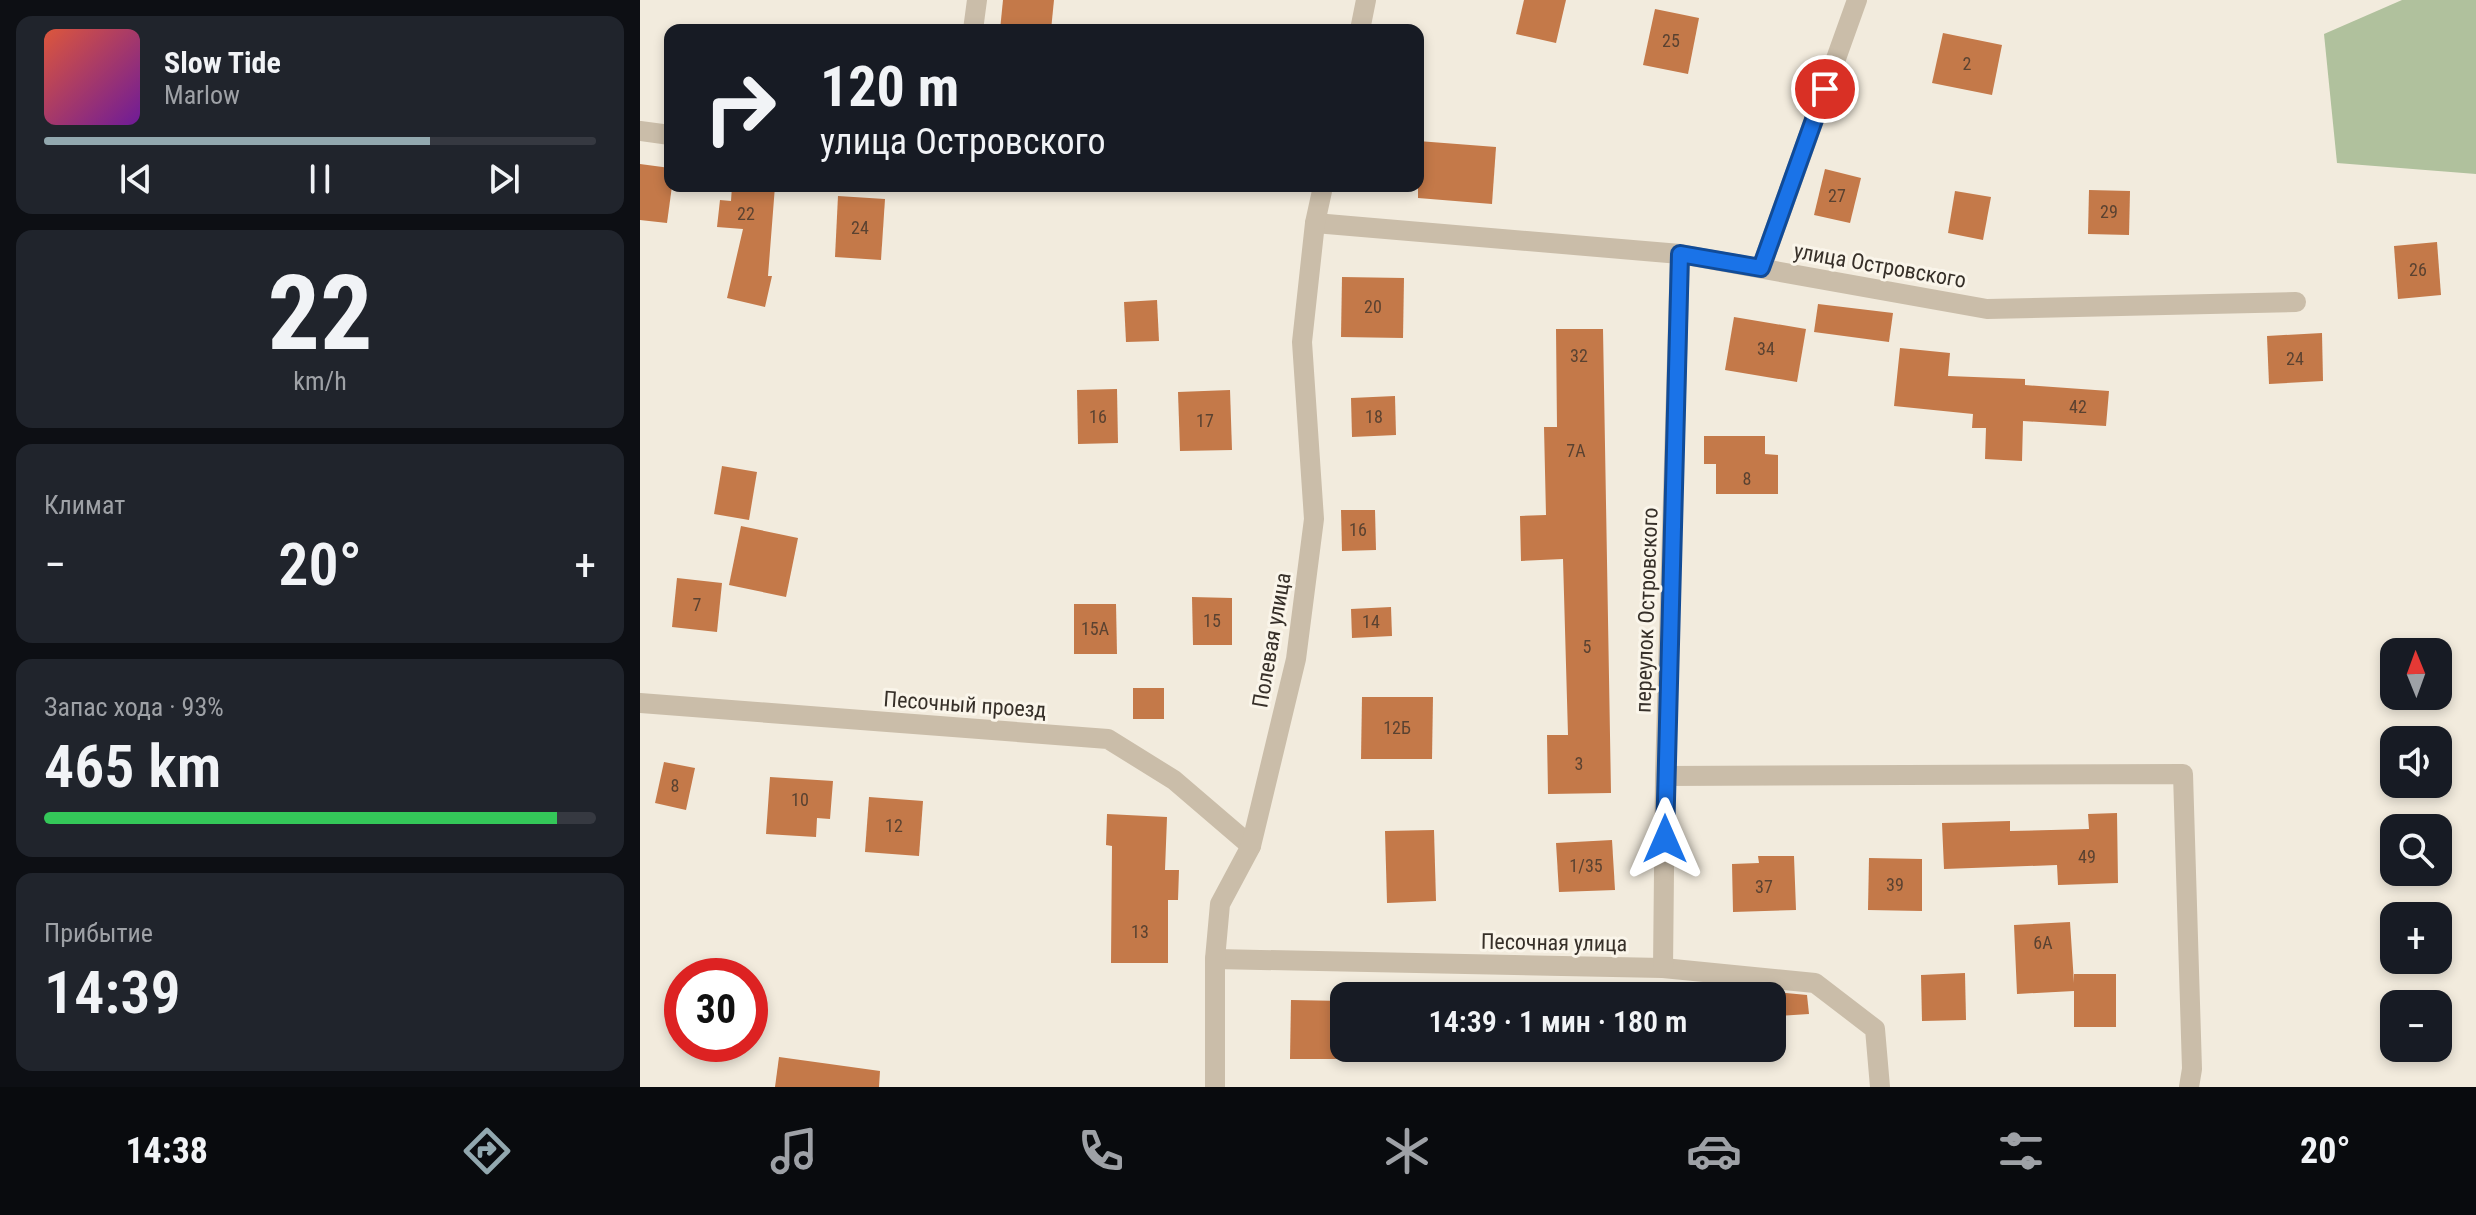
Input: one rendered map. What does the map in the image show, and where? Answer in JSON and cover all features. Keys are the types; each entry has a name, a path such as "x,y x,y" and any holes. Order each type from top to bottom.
{"street":[{"path":"974,24 977,0"},
{"path":"1361,24 1366,0"},
{"path":"1761,268 1857,0"},
{"path":"640,131 664,134"},
{"name":"Полевая улица","path":"1215,1087 1215,959 1220,904 1251,846 1296,659 1314,519 1302,342 1315,223 1322,192"},
{"name":"улица Островского","path":"1315,223 1680,254 1987,309 2296,302"},
{"name":"переулок Островского","path":"1663,968 1665,776 1680,254"},
{"name":"Песочный проезд","path":"640,703 1108,739 1174,780 1251,846"},
{"path":"1665,776 2183,774 2192,1069 2189,1087"},
{"name":"Песочная улица","path":"1215,959 1663,968 1815,983 1875,1029 1880,1087"}],"green space":[{"path":"2402,0 2476,0 2476,174 2337,163 2324,34"}],"building":[{"path":"1003,0 1054,0 1052,24 1001,24"},
{"path":"1524,0 1566,0 1556,43 1516,34"},
{"path":"1655,9 1699,18 1688,74 1643,65"},
{"path":"1943,33 2002,45 1992,95 1932,83"},
{"path":"1424,141 1496,147 1492,204 1418,198 1418,192 1424,192"},
{"path":"640,164 664,167 664,192 671,192 667,223 640,220"},
{"path":"1825,169 1861,178 1850,223 1814,215"},
{"path":"2089,190 2130,191 2129,235 2088,234"},
{"path":"1955,191 1991,197 1983,240 1948,233"},
{"path":"732,192 775,192 768,276 772,276 765,307 727,298 743,229 717,227 720,200 731,201"},
{"path":"838,196 885,199 881,260 835,257"},
{"path":"2437,242 2441,295 2398,299 2394,246"},
{"path":"1342,277 1404,278 1403,338 1341,337"},
{"path":"1157,300 1159,341 1126,342 1124,302"},
{"path":"1818,304 1893,313 1889,342 1814,332"},
{"path":"1734,317 1806,329 1797,382 1725,370"},
{"path":"1556,329 1603,329 1611,793 1548,794 1547,735 1568,735 1563,559 1521,561 1520,516 1546,515 1544,427 1557,427"},
{"path":"2322,333 2323,381 2269,384 2267,336"},
{"path":"1900,348 1950,353 1948,376 2025,379 2025,385 2109,391 2106,426 2023,421 2022,461 1985,459 1986,428 1972,428 1973,414 1894,406"},
{"path":"1117,389 1118,443 1078,444 1077,390"},
{"path":"1230,390 1232,450 1180,451 1178,392"},
{"path":"1395,396 1396,435 1352,437 1351,398"},
{"path":"1704,436 1765,436 1765,454 1778,455 1778,494 1716,494 1716,464 1704,464"},
{"path":"722,466 757,472 749,520 714,514"},
{"path":"1341,510 1375,510 1376,550 1342,551"},
{"path":"741,526 798,538 786,597 729,585"},
{"path":"677,578 722,583 717,632 672,627"},
{"path":"1192,597 1232,598 1232,645 1193,645"},
{"path":"1074,604 1116,604 1117,654 1074,654"},
{"path":"1391,607 1392,636 1352,638 1351,609"},
{"path":"1133,688 1164,688 1164,719 1133,719"},
{"path":"1362,697 1433,697 1432,759 1361,759"},
{"path":"664,762 695,768 686,810 655,803"},
{"path":"770,777 833,781 830,819 817,818 816,837 766,834"},
{"path":"869,797 923,801 919,856 865,852"},
{"path":"2117,813 2118,883 2058,885 2057,865 1944,869 1942,823 2010,821 2010,831 2089,829 2088,814"},
{"path":"1107,814 1167,817 1165,870 1179,870 1178,900 1168,900 1168,963 1111,963 1112,846 1106,845"},
{"path":"1434,830 1436,901 1387,903 1385,831"},
{"path":"1612,840 1615,890 1559,892 1556,843"},
{"path":"1758,856 1794,856 1796,910 1733,912 1732,864 1759,863"},
{"path":"1869,858 1922,859 1922,911 1868,910"},
{"path":"2070,922 2074,983 2074,974 2116,974 2116,1027 2074,1027 2074,991 2017,994 2014,925"},
{"path":"1965,973 1966,1020 1922,1021 1921,975"},
{"path":"1786,993 1807,995 1809,1014 1786,1015"},
{"path":"1291,1000 1330,1001 1330,1059 1290,1059"},
{"path":"779,1057 880,1071 879,1087 775,1087"}],"route":[{"path":"1665,839 1680,254 1761,268 1825,89"}]}
